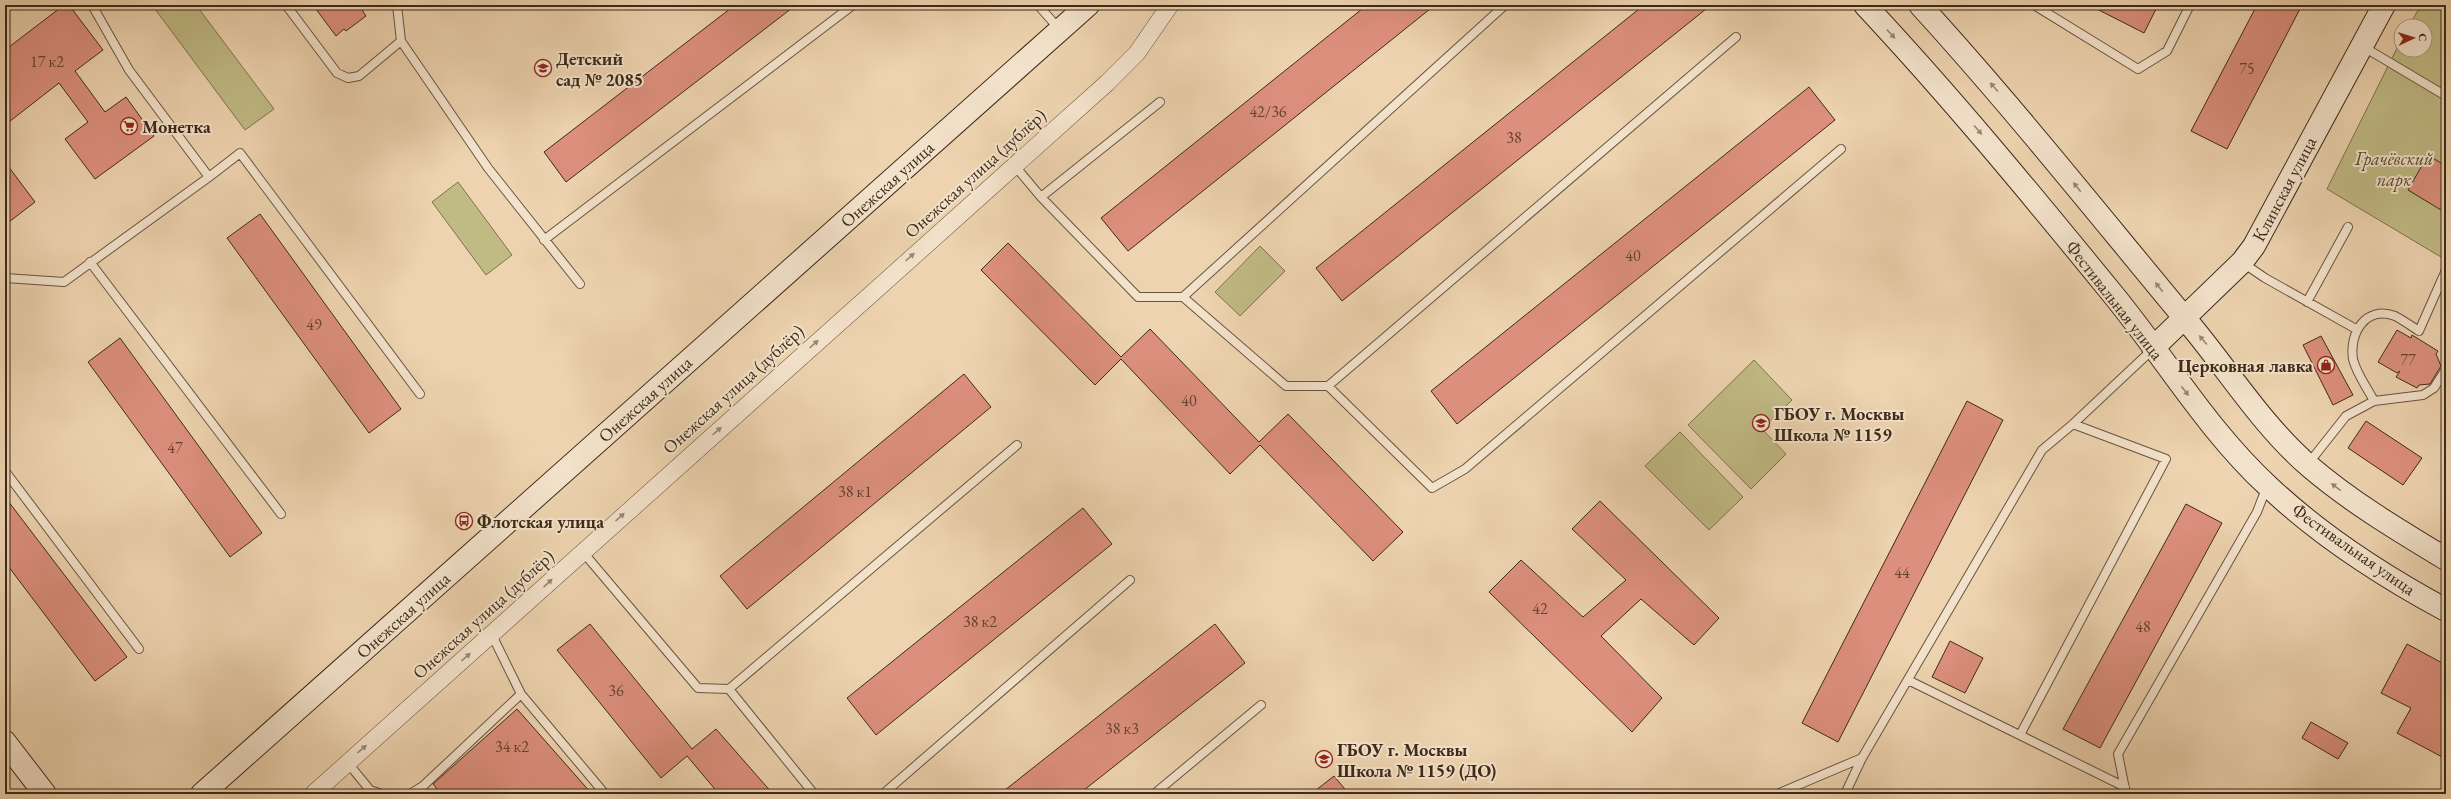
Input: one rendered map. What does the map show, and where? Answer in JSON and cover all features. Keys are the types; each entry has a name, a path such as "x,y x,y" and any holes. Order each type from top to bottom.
{"main road":[{"name":"Онежская улица","path":"202,794 1088,5"},
{"name":"Фестивальная улица","path":"1864,5 1992,148 2113,294 2185,391 2267,486 2311,524 2392,580 2425,599"},
{"path":"1920,5 1999,92 2184,317 2280,438 2308,465 2367,510 2446,559"},
{"name":"Клинская улица","path":"2153,348 2242,262 2254,246 2384,5"},
{"path":"2367,510 2446,548"},
{"path":"2425,599 2446,610"},
{"path":"2425,599 2446,616"},
{"path":"5,742 45,794"}],"street":[{"name":"Онежская улица (дублёр)","path":"312,794 492,635 582,551 1014,165 1137,53 1168,11 1170,5"}],"lane":[{"path":"92,5 129,70 209,177"},
{"path":"286,5 336,73 348,78 359,76 401,41"},
{"path":"397,5 401,41 488,168 580,284"},
{"path":"544,240 853,5"},
{"path":"1038,5 1060,30"},
{"path":"1183,297 1505,5"},
{"path":"2034,5 2138,69 2167,51 2190,5"},
{"path":"1014,165 1041,197 1138,297 1183,297 1286,386 1328,386 1736,37"},
{"path":"2362,46 2446,96"},
{"path":"1041,197 1160,102"},
{"path":"1328,386 1432,488 1465,469 1841,149"},
{"path":"5,278 64,282 240,154 420,394"},
{"path":"2307,302 2348,227"},
{"path":"90,262 281,514"},
{"path":"2242,262 2307,302 2356,329"},
{"path":"2374,401 2354,361 2352,341 2356,329 2364,321 2379,315 2394,316 2419,330 2446,270"},
{"path":"1845,794 1862,758 2042,450 2073,424 2153,348"},
{"path":"2308,465 2346,416 2374,401 2423,395 2434,388 2446,369"},
{"path":"2020,735 2166,459 2073,424"},
{"path":"582,551 698,688 729,689 1017,445"},
{"path":"5,471 139,648"},
{"path":"2125,791 2118,754 2257,512 2267,486"},
{"path":"883,794 1130,580"},
{"path":"492,635 521,694 605,794"},
{"path":"1908,680 2020,735 2125,791"},
{"path":"729,689 814,794"},
{"path":"410,794 423,786 521,694"},
{"path":"1154,794 1261,704"},
{"path":"1777,794 1862,758"},
{"path":"347,762 370,790 382,794"}],"green space":[{"path":"152,5 196,5 274,109 245,130"},
{"name":"Грачёвский парк","path":"2421,5 2446,5 2446,260 2327,189 2393,56 2393,58 2433,58 2433,18 2414,18"},
{"path":"458,182 512,255 486,275 432,202"},
{"path":"1260,246 1285,271 1240,316 1215,292"},
{"path":"1754,360 1792,400 1762,429 1786,454 1751,489 1688,425"},
{"path":"1680,432 1743,497 1709,530 1645,466"}],"building":[{"path":"64,5 69,5 103,50 75,71 105,112 126,97 154,136 95,179 65,139 88,122 59,83 5,125 5,50"},
{"path":"313,5 359,5 366,16 346,31 344,29 336,36"},
{"path":"735,5 796,5 566,182 544,152"},
{"path":"1367,5 1435,5 1128,251 1101,218"},
{"path":"1644,5 1711,5 1342,301 1316,268"},
{"path":"2089,5 2158,5 2144,33"},
{"path":"2257,5 2302,5 2227,149 2191,131"},
{"path":"1809,87 1835,120 1457,424 1431,391"},
{"path":"2428,155 2446,166 2446,213 2408,190"},
{"path":"5,162 35,202 5,225"},
{"path":"260,214 401,409 369,433 227,238"},
{"path":"1008,243 1121,357 1150,329 1259,442 1288,414 1403,532 1373,561 1260,445 1230,474 1121,359 1095,385 981,270"},
{"path":"2397,330 2411,338 2412,335 2438,351 2436,354 2441,366 2430,384 2419,385 2417,388 2396,377 2400,371 2397,373 2378,362"},
{"name":"Церковная лавка","path":"2321,336 2353,395 2333,405 2303,345"},
{"path":"120,338 262,533 230,557 88,362"},
{"path":"964,374 991,407 747,609 720,576"},
{"path":"1967,401 2003,420 1838,742 1802,723"},
{"path":"2366,421 2422,458 2403,485 2348,448"},
{"path":"5,497 127,657 95,681 5,562"},
{"path":"1600,501 1719,618 1694,645 1641,599 1601,636 1662,698 1632,732 1489,592 1521,560 1583,617 1626,580 1572,529"},
{"path":"2186,504 2222,523 2100,748 2063,729"},
{"path":"1083,508 1112,544 876,735 847,698"},
{"path":"590,624 692,749 716,729 773,794 719,794 687,756 661,778 557,650"},
{"path":"1215,624 1245,663 1079,794 1000,794"},
{"path":"1950,641 1983,658 1965,693 1932,677"},
{"path":"2407,644 2446,665 2446,759 2397,733 2411,708 2381,693"},
{"path":"517,709 592,794 441,794 433,784"},
{"path":"2311,722 2348,743 2338,759 2302,738"},
{"path":"1334,776 1349,794 1311,794"}],"place":[{"name":"Детский сад № 2085","path":"543,68"},
{"name":"Монетка","path":"129,126"},
{"name":"Церковная лавка","path":"2326,365"},
{"name":"ГБОУ г. Москвы Школа № 1159","path":"1761,423"},
{"name":"Флотская улица","path":"464,521"},
{"name":"ГБОУ г. Москвы Школа № 1159 (ДО)","path":"1324,759"}]}
